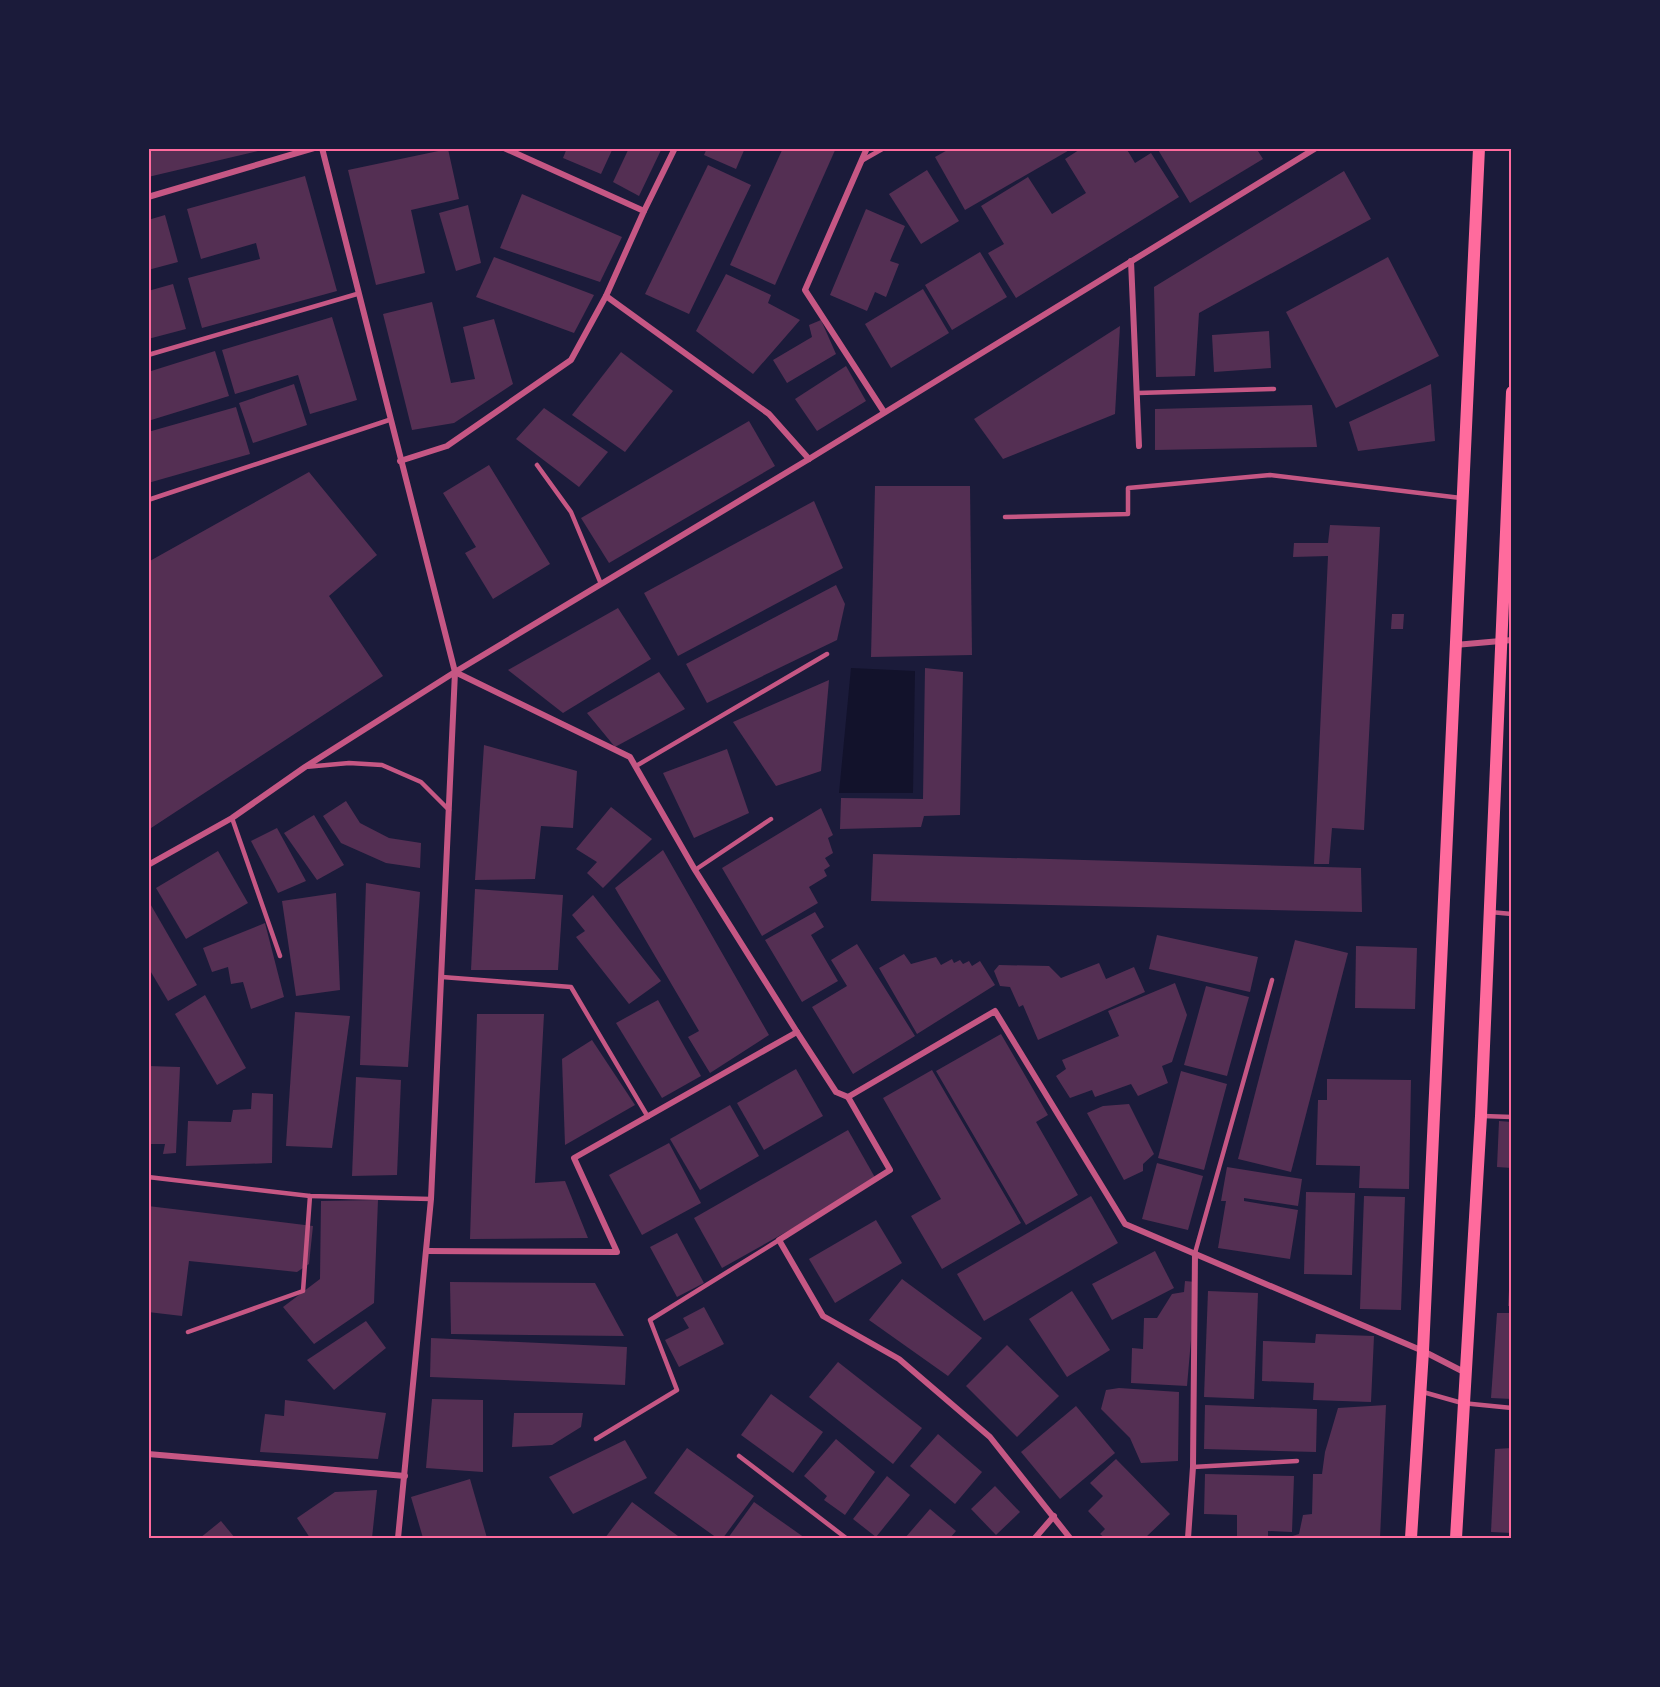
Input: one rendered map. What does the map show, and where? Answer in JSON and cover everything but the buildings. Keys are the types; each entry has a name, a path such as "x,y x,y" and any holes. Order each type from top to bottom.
{"main road":[{"path":"1411,1539 1418,1391 1423,1351 1454,646 1479,148"},
{"path":"1456,1539 1462,1403 1481,1116 1488,912 1506,640 1512,392"}],"street":[{"path":"148,197 314,148"},
{"path":"322,148 357,294 455,672 431,1199 398,1539"},
{"path":"504,148 644,211"},
{"path":"400,461 447,446 571,360 606,296 675,148"},
{"path":"867,148 805,290 884,412"},
{"path":"148,865 232,818 305,767 455,672 809,459 1316,148"},
{"path":"1131,261 1139,446"},
{"path":"606,296 769,414 809,459"},
{"path":"1454,646 1506,640"},
{"path":"455,672 630,757 695,870 836,1092 848,1098 890,1170 779,1240 823,1316 899,1359 990,1437 1070,1539"},
{"path":"848,1098 994,1011 1125,1224 1423,1351 1464,1372"},
{"path":"427,1251 617,1252 574,1158 797,1032"},
{"path":"1188,1539 1193,1467 1195,1253"},
{"path":"148,1454 405,1476"},
{"path":"1035,1539 1054,1516"}],"lane":[{"path":"863,160 884,148"},
{"path":"148,355 357,294"},
{"path":"1138,393 1274,389"},
{"path":"148,500 389,420"},
{"path":"537,465 571,512 601,584"},
{"path":"1005,517 1128,514 1128,488 1270,475 1461,498"},
{"path":"636,766 827,654"},
{"path":"305,767 349,763 382,765 421,782 449,810"},
{"path":"232,818 280,956"},
{"path":"695,870 771,819"},
{"path":"1488,912 1512,914"},
{"path":"442,977 571,987 648,1117"},
{"path":"1195,1253 1272,980"},
{"path":"1481,1116 1512,1117"},
{"path":"148,1177 310,1196 431,1199"},
{"path":"188,1332 303,1291 310,1196"},
{"path":"596,1439 677,1390 650,1320 779,1240"},
{"path":"1418,1391 1462,1403 1512,1408"},
{"path":"739,1456 846,1539"},
{"path":"1193,1467 1297,1461"}],"shaded area":[{"path":"851,668 915,671 913,793 839,793"}]}
